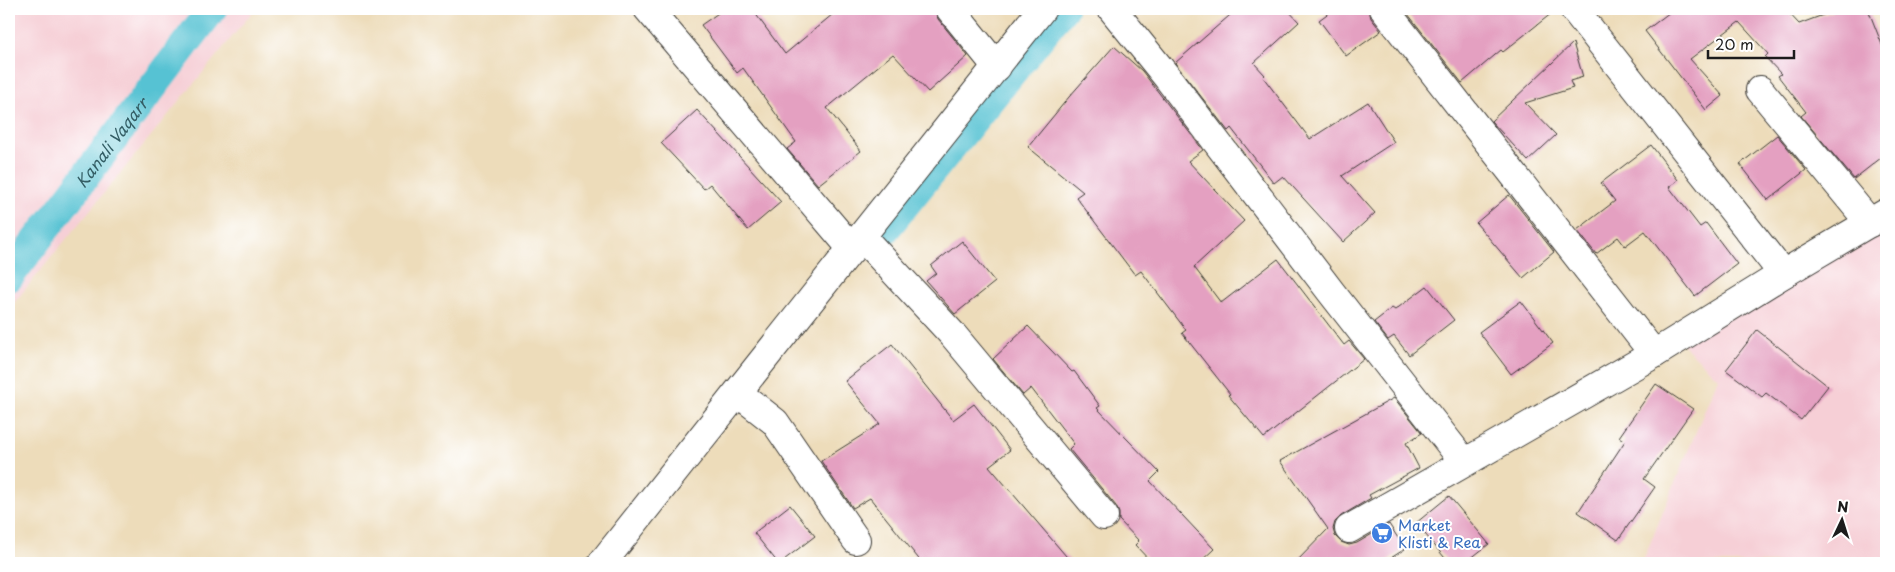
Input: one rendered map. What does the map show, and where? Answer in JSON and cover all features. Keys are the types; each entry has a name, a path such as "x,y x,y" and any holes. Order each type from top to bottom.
{"street":[{"path":"648,9 857,243 953,335 1104,516"},
{"path":"950,9 997,67"},
{"path":"602,563 1042,9"},
{"path":"1112,9 1167,77 1464,462"},
{"path":"1384,9 1654,354"},
{"path":"1574,9 1783,274"},
{"path":"1350,529 1654,354 1878,218 1760,90"},
{"path":"738,393 775,422 856,540"}],"shaded area":[{"path":"9,9 255,9 9,309"},
{"path":"1886,213 1886,563 1642,563 1718,378 1677,339"}],"building":[{"path":"724,9 752,9 785,54 839,9 935,9 938,19 968,56 928,92 893,54 827,108 861,151 818,185 787,149 796,142 743,68 737,73 701,25"},
{"path":"1237,9 1287,9 1299,22 1254,63 1265,75 1263,77 1310,139 1368,102 1394,142 1342,176 1375,213 1343,242 1283,176 1274,183 1231,128 1228,131 1175,63"},
{"path":"1334,9 1369,9 1371,18 1381,31 1346,56 1319,20"},
{"path":"1404,9 1557,9 1503,52 1501,50 1462,83"},
{"path":"1674,9 1785,9 1799,24 1839,9 1868,9 1886,55 1886,154 1854,179 1801,116 1806,112 1778,76 1781,74 1765,57 1768,54 1739,22 1690,59 1723,96 1706,110 1645,31"},
{"path":"1573,43 1583,77 1570,81 1573,88 1525,103 1556,135 1528,161 1491,121"},
{"path":"1114,46 1142,71 1203,150 1188,161 1244,221 1194,267 1221,303 1278,259 1344,345 1349,341 1364,359 1264,438 1228,395 1230,394 1182,333 1186,330 1141,271 1135,275 1076,197 1083,192 1028,147"},
{"path":"697,110 781,202 748,230 710,184 704,189 661,143"},
{"path":"1777,135 1806,170 1768,200 1740,164"},
{"path":"1651,145 1678,180 1669,187 1700,227 1706,223 1737,264 1695,296 1645,231 1625,246 1618,237 1596,254 1577,230 1615,201 1601,183"},
{"path":"1509,195 1554,252 1523,278 1476,223"},
{"path":"962,241 995,282 955,314 926,281 936,273 931,266"},
{"path":"1427,286 1454,320 1409,355 1394,336 1388,340 1374,322 1392,308 1395,310"},
{"path":"1521,301 1553,343 1511,374 1479,332"},
{"path":"1028,326 1072,372 1074,371 1100,406 1097,408 1159,472 1150,481 1214,549 1199,563 1152,563 1135,545 1139,541 1119,520 1116,506 1069,449 1074,444 1031,388 1023,395 993,359"},
{"path":"1757,330 1828,386 1801,420 1766,393 1762,397 1726,370"},
{"path":"892,344 953,420 974,404 1010,450 989,466 1072,563 922,563 870,498 853,508 821,461 880,424 845,381"},
{"path":"1656,384 1693,409 1644,479 1655,487 1618,540 1578,512 1625,441 1619,437"},
{"path":"1394,398 1422,433 1406,443 1419,468 1369,495 1371,498 1341,516 1335,522 1333,529 1335,536 1341,542 1349,545 1357,543 1389,524 1405,549 1383,563 1295,563 1328,529 1280,461"},
{"path":"1449,496 1489,544 1465,563 1449,563 1416,523"},
{"path":"790,505 815,536 778,563 754,533"}],"waterway":[{"name":"Kanali Vaqarr","path":"9,277 212,9"},
{"path":"878,238 1063,9"}],"place":[{"name":"Market Klisti & Rea","path":"1382,533"}]}
